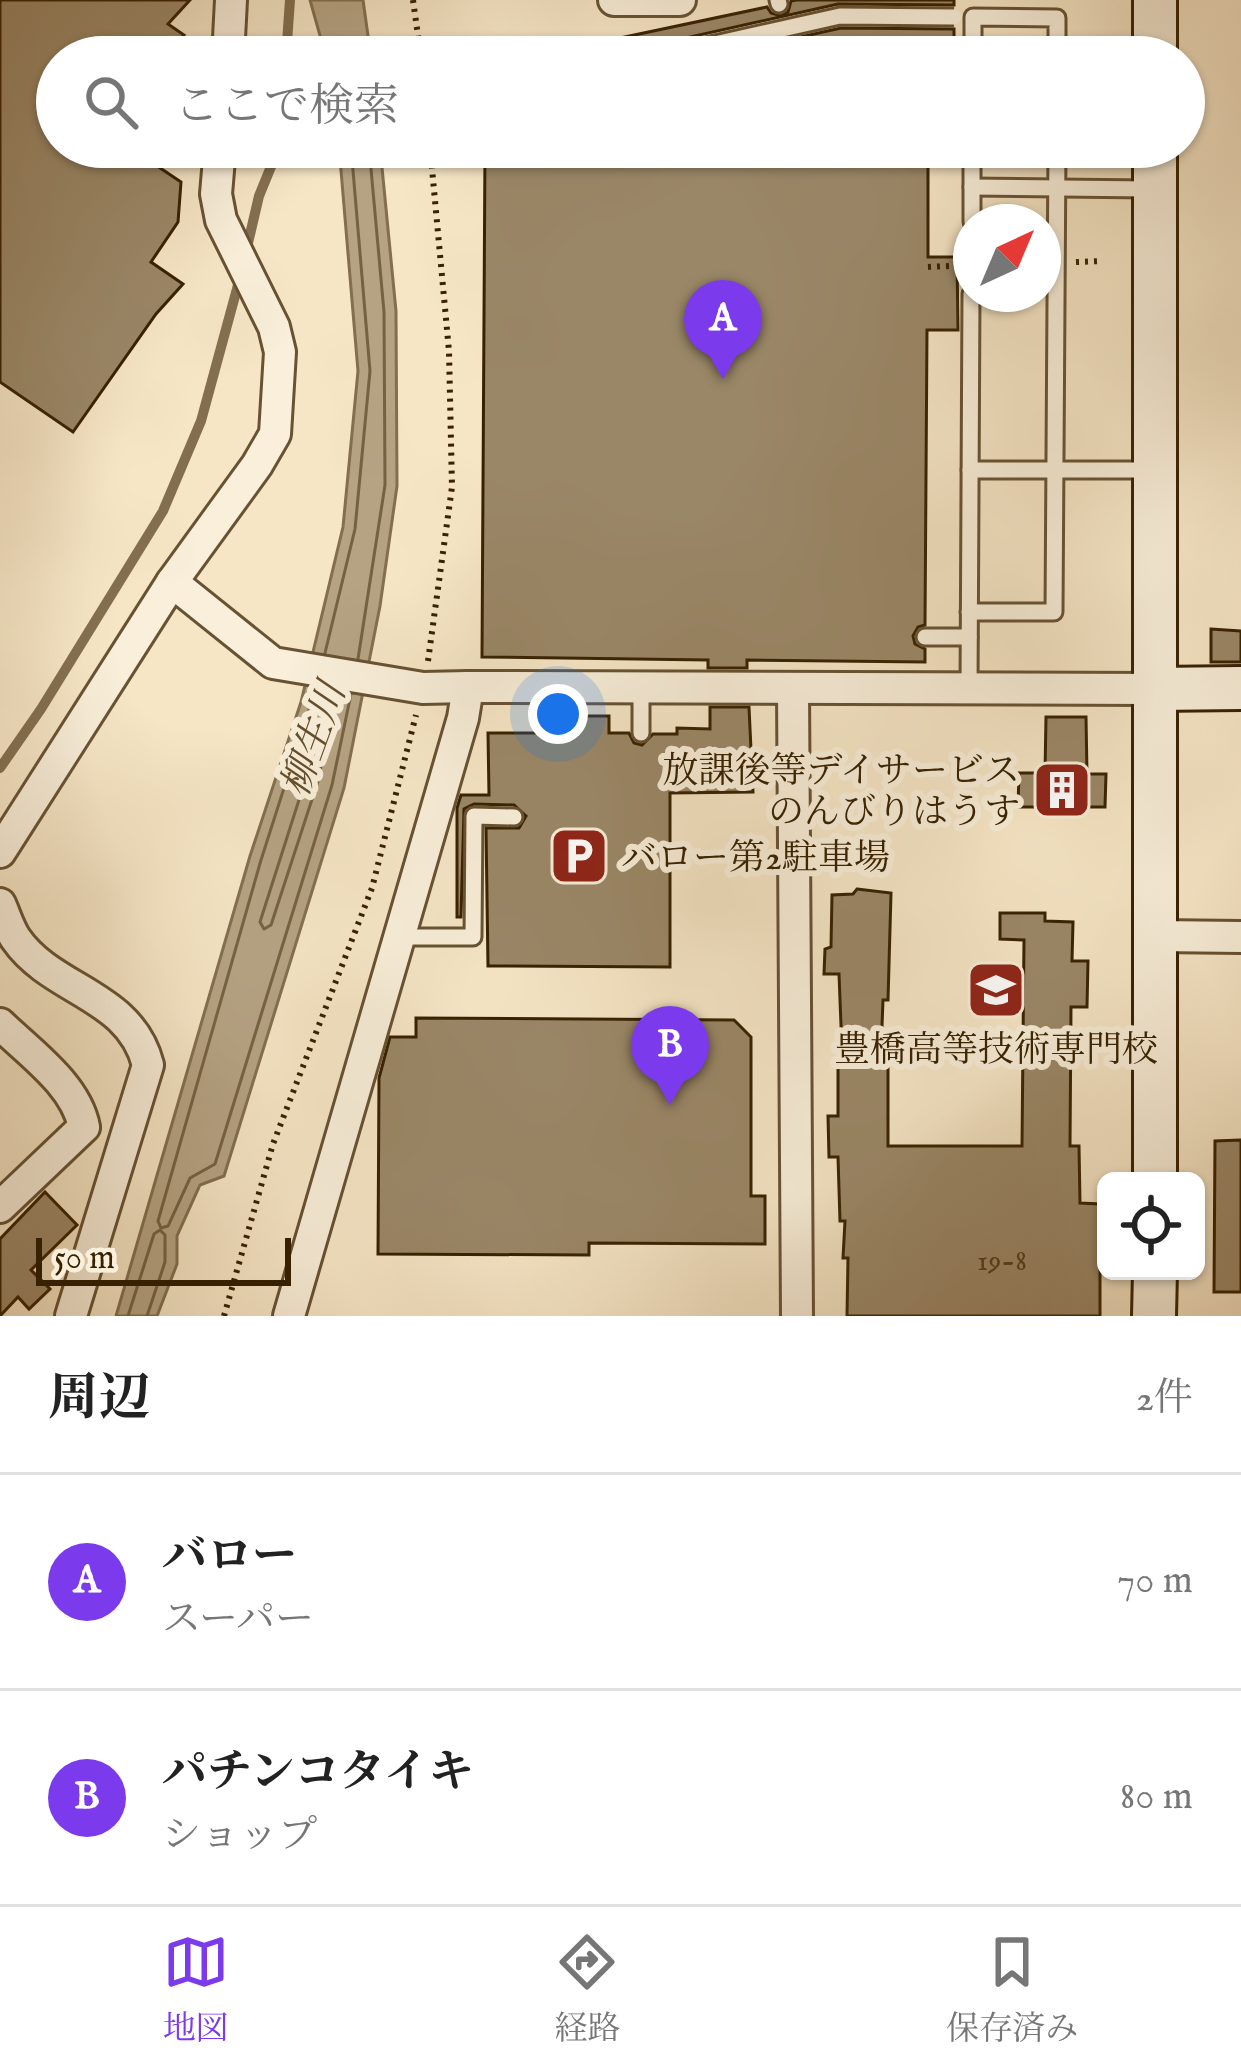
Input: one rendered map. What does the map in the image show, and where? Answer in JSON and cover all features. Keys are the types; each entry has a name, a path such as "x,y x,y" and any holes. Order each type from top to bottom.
{"street":[{"path":"228,36 231,0"},
{"path":"614,0 680,0"},
{"path":"1155,0 1155,36"},
{"path":"0,852 172,582 275,434 280,352 274,327 221,220 216,194 218,168"},
{"path":"1155,168 1155,1172"},
{"path":"172,582 273,663 418,687 1241,688"},
{"path":"289,1316 469,687"},
{"path":"793,689 797,1316"},
{"path":"0,904 16,940 59,977 117,1012 142,1040 148,1065 71,1316"},
{"path":"1157,936 1241,937"},
{"path":"0,1024 69,1092 81,1109 84,1127 0,1207"},
{"path":"1154,1316 1155,1280"}],"lane":[{"path":"751,36 841,16 1058,18 1058,36"},
{"path":"974,17 974,36"},
{"path":"972,168 972,204"},
{"path":"969,611 1054,612 1056,168"},
{"path":"972,187 1155,190"},
{"path":"969,689 971,312"},
{"path":"970,470 1155,470"},
{"path":"925,637 969,637"},
{"path":"641,688 641,734"},
{"path":"400,937 481,937 474,917 474,816 514,817"}],"path":[{"path":"413,0 418,36"},
{"path":"224,1316 273,1144 372,888 439,600 452,487 449,350 432,168"},
{"path":"928,267 953,266"}],"water":[{"path":"310,0 363,0 368,36 320,36"},
{"name":"柳生川","path":"341,168 382,168 396,311 397,486 380,606 344,788 224,1176 200,1185 177,1236 177,1264 157,1316 116,1316 250,856 301,702 343,527 358,371"}],"building":[{"path":"0,0 190,0 168,24 183,36 36,36 36,168 160,168 181,182 178,222 151,262 183,284 156,314 73,432 0,382"},
{"path":"954,0 954,5 838,4 694,36 630,36 767,7 781,16 788,12 791,1"},
{"path":"841,28 954,29 954,36 805,36"},
{"path":"485,168 928,168 928,257 953,257 953,312 958,312 958,330 927,330 925,625 913,636 915,644 925,649 925,662 747,660 747,668 708,668 708,660 482,657"},
{"path":"1211,629 1241,631 1241,662 1211,662"},
{"name":"バロー第2駐車場","path":"710,707 749,707 753,792 670,793 670,967 488,966 486,828 519,828 526,816 514,805 474,804 464,809 461,917 457,917 457,808 461,795 489,795 488,733 572,733 572,716 609,716 609,733 629,733 634,743 642,745 653,734 677,734 677,728 710,729"},
{"path":"1046,717 1086,717 1087,774 1106,774 1105,807 1018,807 1019,773 1045,773"},
{"path":"857,889 891,893 888,1000 883,1000 881,1052 888,1052 888,1146 1022,1146 1024,940 1000,939 1000,913 1045,913 1045,921 1073,922 1072,961 1088,961 1087,1007 1071,1007 1070,1146 1079,1146 1080,1203 1097,1204 1100,1316 847,1316 845,1221 840,1221 838,1157 829,1157 828,1116 838,1116 839,974 824,974 825,949 831,947 832,895 853,894"},
{"path":"416,1018 734,1020 751,1037 751,1196 765,1196 765,1244 589,1243 589,1255 378,1254 379,1078 390,1037 416,1037"},
{"path":"1241,1140 1241,1292 1214,1292 1215,1141"},
{"path":"45,1192 77,1225 31,1270 50,1289 29,1309 18,1297 0,1316 0,1239"}],"waterway":[{"path":"287,36 290,0"},
{"path":"245,256 270,168"},
{"path":"0,768 163,511 201,421 241,274"}],"place":[{"name":"バロー","path":"723,379"},
{"name":"放課後等デイサービス のんびりはうす","path":"1062,790"},
{"name":"バロー第2駐車場","path":"579,856"},
{"name":"豊橋高等技術専門校","path":"996,990"},
{"name":"パチンコタイキ","path":"670,1105"}]}
